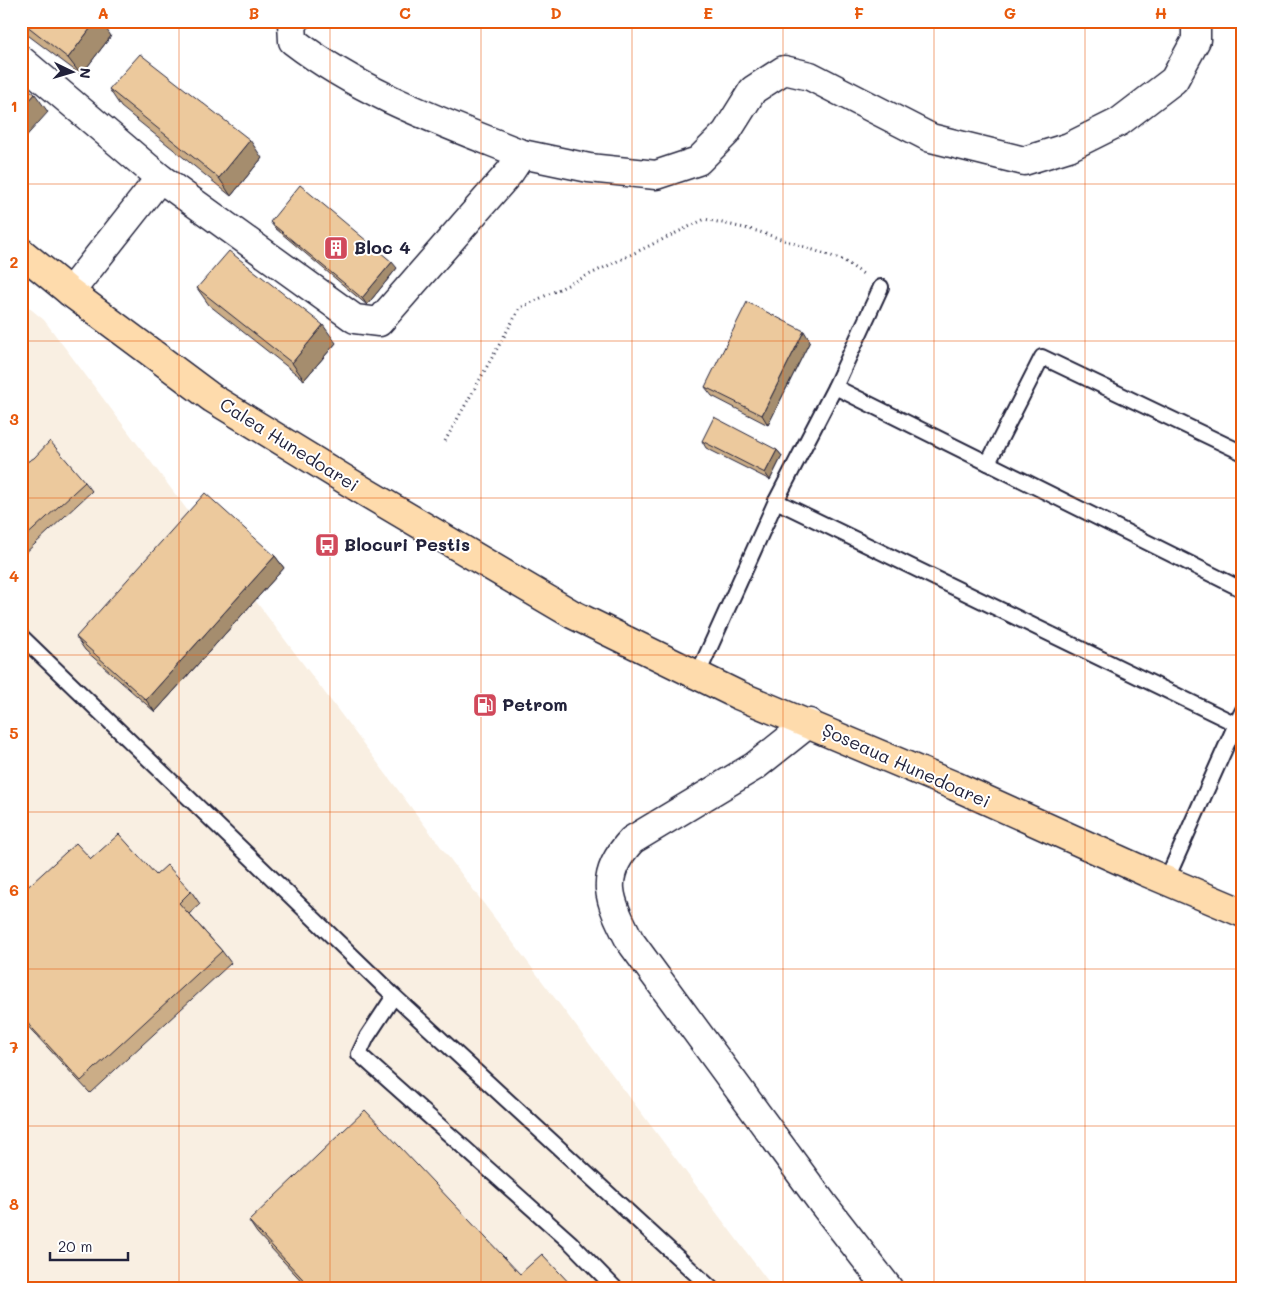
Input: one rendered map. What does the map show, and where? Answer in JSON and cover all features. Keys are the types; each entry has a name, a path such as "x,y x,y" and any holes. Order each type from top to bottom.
{"main road":[{"name":"Calea Hunedoarei","path":"21,252 70,292 212,398 367,494 572,614"},
{"name":"Șoseaua Hunedoarei","path":"572,614 697,676 809,723 1166,881 1243,912"}],"street":[{"path":"295,21 292,23 292,41 325,66 398,104 522,154 589,168 656,175 698,161 726,132 753,90 784,70 810,76 931,138 1024,161 1069,147 1119,122 1174,80 1196,40 1196,21"},
{"path":"21,60 160,178 355,319 379,322 499,186 522,154"},
{"path":"70,292 160,178"},
{"path":"809,723 755,766 632,840 619,854 611,870 610,892 619,919 630,941 822,1204 889,1289"}],"lane":[{"path":"697,676 776,501 835,387 880,287"},
{"path":"988,463 1042,357 1243,454"},
{"path":"835,387 1243,590"},
{"path":"776,501 1236,724"},
{"path":"21,636 394,996 712,1289"},
{"path":"1166,881 1243,710"},
{"path":"394,996 367,1036 359,1054 571,1243 616,1289"}],"path":[{"path":"445,441 520,308 705,219 757,231 844,260 880,287"}],"shaded area":[{"path":"21,301 44,320 774,1289 21,1289"}],"building":[{"path":"21,21 96,21 68,58"},
{"path":"140,54 250,140 219,178 109,89"},
{"path":"21,83 35,94 21,110"},
{"name":"Bloc 4","path":"300,185 392,262 362,298 270,222"},
{"path":"229,251 323,325 292,363 197,288"},
{"path":"747,302 804,331 762,415 705,387"},
{"path":"714,417 777,450 765,473 702,441"},
{"path":"50,441 85,482 21,541 21,465 34,458"},
{"path":"205,493 275,556 146,700 76,637"},
{"path":"119,834 156,875 167,865 191,891 179,903 222,951 81,1081 21,1016 21,893 76,843 91,859"},
{"path":"365,1110 520,1274 542,1254 575,1289 312,1289 249,1221"}],"place":[{"name":"Bloc 4","path":"336,248"},
{"name":"Blocuri Pestis","path":"327,545"},
{"name":"Petrom","path":"485,705"}]}
